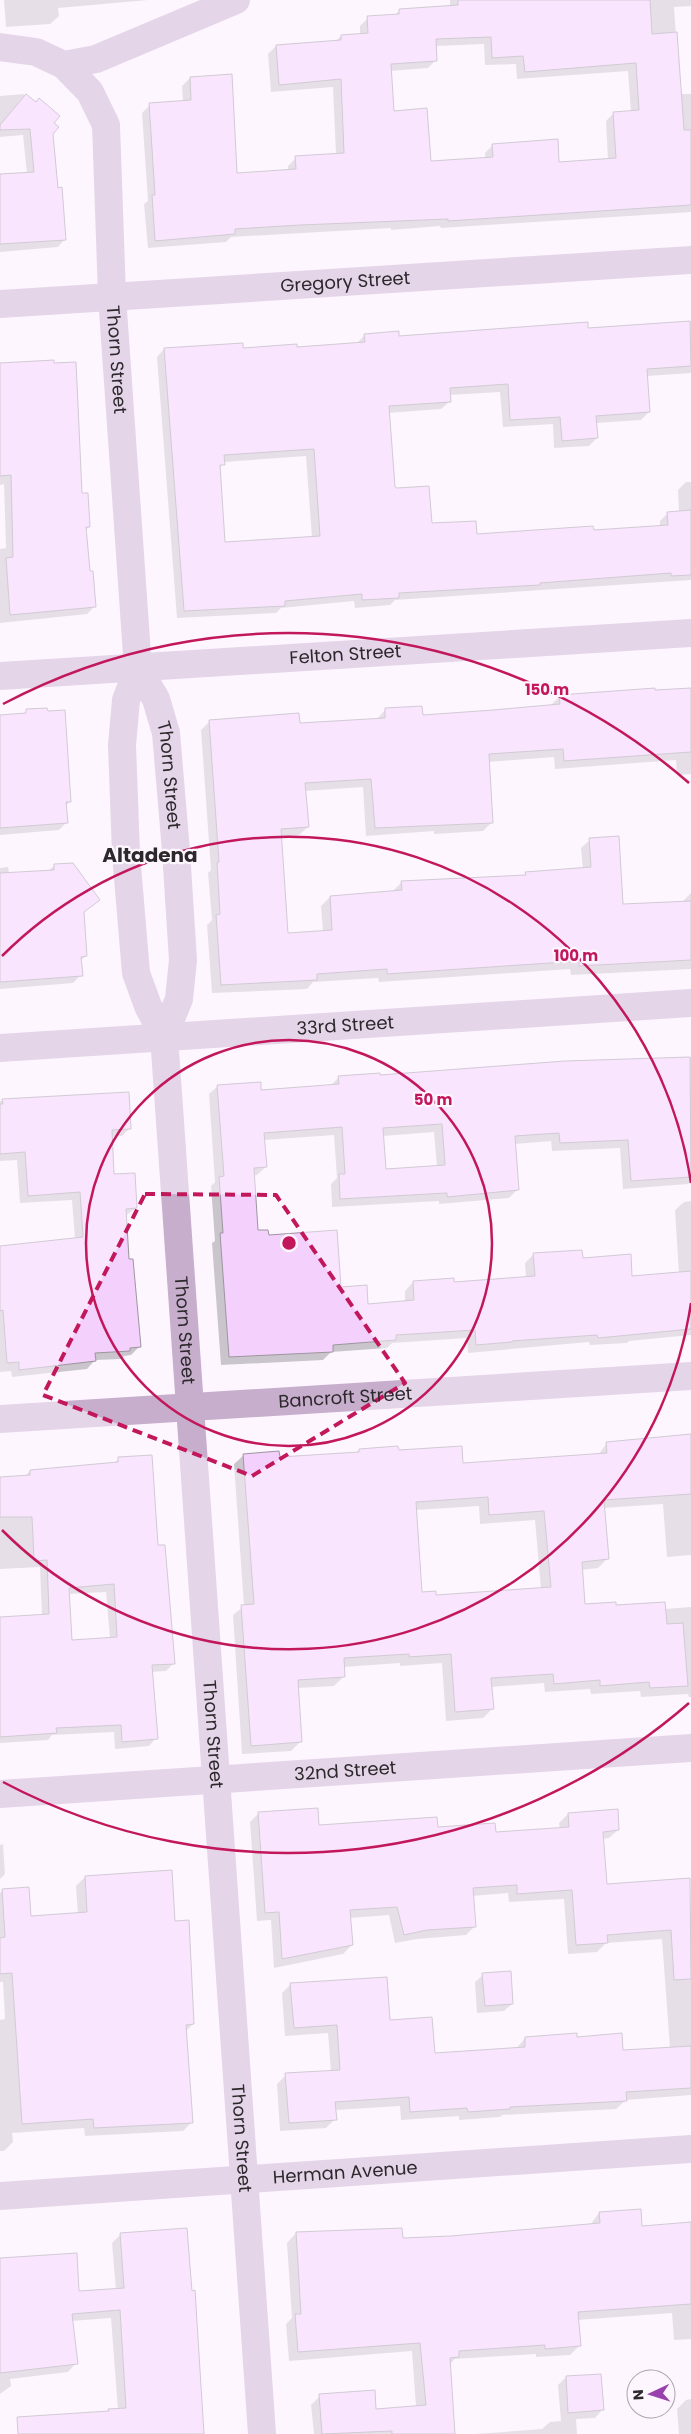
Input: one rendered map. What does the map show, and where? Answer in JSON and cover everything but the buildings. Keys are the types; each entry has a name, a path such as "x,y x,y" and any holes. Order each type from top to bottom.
{"street":[{"path":"0,47 36,52 64,65 96,59 236,0"},
{"name":"Thorn Street","path":"64,65 90,92 106,125 112,296 138,669 126,700 122,745 126,854 136,973 148,1006 164,1036 262,2434"},
{"name":"Gregory Street","path":"0,304 691,260"},
{"name":"Felton Street","path":"0,676 138,669 691,633"},
{"name":"Thorn Street","path":"138,669 156,699 166,733 176,851 183,960 179,999 164,1036"},
{"name":"33rd Street","path":"0,1048 691,1002"},
{"name":"Bancroft Street","path":"0,1420 691,1376"},
{"name":"32nd Street","path":"0,1794 691,1748"},
{"name":"Herman Avenue","path":"0,2196 691,2149"}],"highlighted area":[{"path":"145,1194 276,1195 405,1383 252,1476 43,1395"}],"district":[{"name":"Altadena","path":"150,855"}]}
